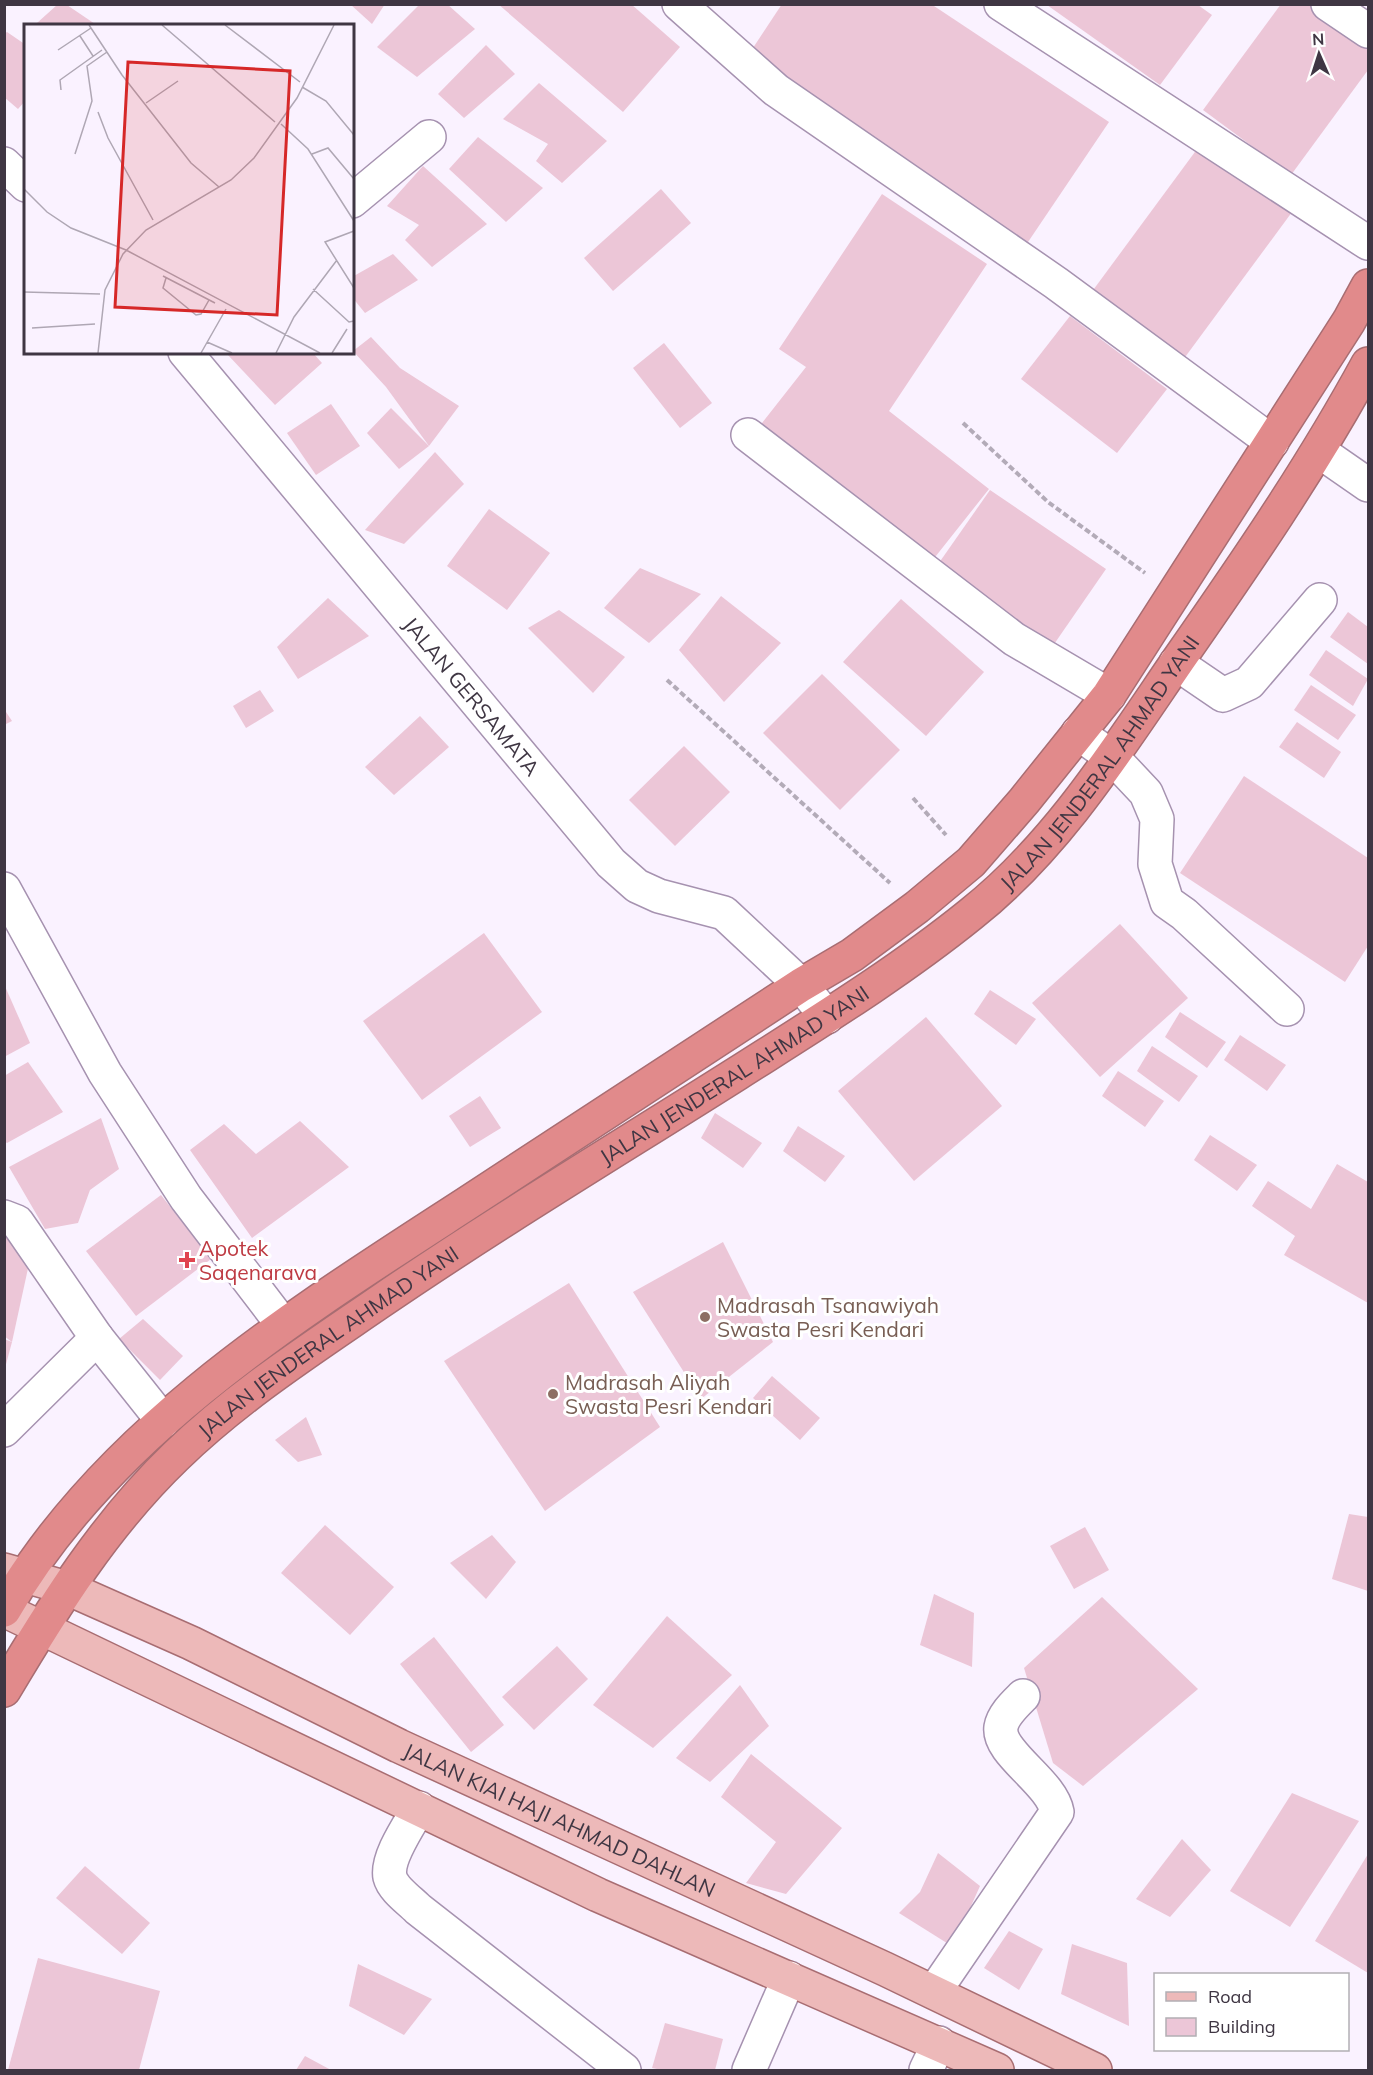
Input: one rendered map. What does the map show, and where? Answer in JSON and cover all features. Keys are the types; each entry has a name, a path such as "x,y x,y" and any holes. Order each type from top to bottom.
{"highway":[{"name":"JALAN JENDERAL AHMAD YANI","path":"5,1610 14,1573 84,1496 163,1421 283,1325 801,985 852,955 917,907 971,862 1109,695 1349,321 1368,286"},
{"name":"JALAN JENDERAL AHMAD YANI","path":"4,1690 42,1626 102,1537 174,1458 226,1412 301,1356 429,1269 827,1017 917,955 976,910 1034,853 1113,758 1259,544 1319,451 1368,364"}],"main road":[{"name":"JALAN KIAI HAJI AHMAD DAHLAN","path":"14,1573 67,1588 191,1643 399,1746 604,1838 1095,2070"},
{"path":"5,1610 598,1895 789,1978 933,2057 997,2070"}],"street":[{"path":"679,4 776,90 1056,284 1272,442"},
{"path":"1002,4 1368,243"},
{"path":"1328,4 1368,32"},
{"path":"354,199 429,137"},
{"path":"4,164 24,183"},
{"name":"JALAN GERSAMATA","path":"187,354 611,863 637,886 659,896 724,913 801,985 827,1017"},
{"path":"748,435 1014,639 1109,695"},
{"path":"1319,451 1368,485"},
{"path":"1176,663 1223,695 1249,682 1320,600"},
{"path":"1078,733 1113,758 1146,793 1157,819 1155,864 1167,902 1184,914 1287,1009"},
{"path":"4,889 105,1073 186,1198 283,1325"},
{"path":"4,1217 17,1222 97,1338 163,1421"},
{"path":"4,1430 97,1338"},
{"path":"934,1992 1057,1812 1055,1801 1045,1787 1014,1755 1002,1738 1001,1727 1006,1716 1023,1695"},
{"path":"419,1808 391,1862 390,1877 400,1892 418,1909 624,2070"},
{"path":"749,2070 789,1978"}],"path":[{"path":"963,423 1048,502 1174,595"},
{"path":"667,680 917,907"},
{"path":"913,798 971,862"}],"building":[{"path":"350,4 385,4 372,24"},
{"path":"420,4 447,4 475,29 417,77 377,47"},
{"path":"498,4 631,4 680,47 623,112"},
{"path":"782,4 931,4 1109,122 1026,245 745,60"},
{"path":"1281,4 1320,4 1368,40 1368,70 1291,175 1203,110"},
{"path":"57,5 67,5 95,24 38,24"},
{"path":"1047,5 1198,5 1212,15 1160,85"},
{"path":"7,32 24,44 24,102 18,109 4,97 4,34"},
{"path":"486,45 515,74 464,118 438,94"},
{"path":"539,83 607,141 562,183 536,161 548,144 503,119"},
{"path":"478,137 543,188 506,222 449,169"},
{"path":"1203,141 1295,208 1180,364 1088,297"},
{"path":"423,166 487,224 432,267 405,240 419,225 387,206"},
{"path":"661,189 691,223 613,291 584,258"},
{"path":"882,194 987,264 889,411 989,489 928,566 755,432 806,367 779,349"},
{"path":"393,254 418,280 365,313 354,299 354,276"},
{"path":"1070,316 1167,389 1117,453 1021,379"},
{"path":"371,337 400,368 459,406 429,446 386,387 354,350"},
{"path":"664,343 712,403 680,428 633,368"},
{"path":"227,354 314,354 322,363 275,405"},
{"path":"331,404 360,446 316,475 287,433"},
{"path":"391,408 429,446 399,469 367,433"},
{"path":"435,452 464,484 404,544 365,530"},
{"path":"990,490 1106,569 1050,650 934,570"},
{"path":"489,509 550,553 507,610 447,566"},
{"path":"640,568 701,594 649,643 604,608"},
{"path":"721,596 781,643 724,702 679,650"},
{"path":"328,598 369,636 298,679 277,647"},
{"path":"901,599 984,672 926,736 843,662"},
{"path":"559,610 625,657 593,693 528,628"},
{"path":"1348,612 1368,627 1368,664 1330,637"},
{"path":"1326,650 1368,679 1353,706 1309,675"},
{"path":"822,674 900,750 840,810 763,733"},
{"path":"1311,685 1356,715 1338,740 1294,710"},
{"path":"260,690 274,711 246,728 233,706"},
{"path":"4,709 12,721 4,725"},
{"path":"420,716 449,747 394,795 365,767"},
{"path":"1297,722 1341,752 1324,778 1279,747"},
{"path":"684,746 730,792 675,846 629,800"},
{"path":"1244,776 1368,858 1368,946 1345,982 1180,873"},
{"path":"1120,924 1188,998 1100,1077 1032,1003"},
{"path":"484,933 542,1012 422,1100 363,1021"},
{"path":"4,984 30,1043 4,1057"},
{"path":"990,990 1036,1019 1016,1045 974,1014"},
{"path":"1180,1012 1226,1042 1207,1068 1165,1037"},
{"path":"926,1017 1002,1106 914,1181 838,1091"},
{"path":"1240,1035 1286,1065 1267,1091 1224,1060"},
{"path":"1152,1046 1198,1076 1179,1102 1137,1071"},
{"path":"28,1062 63,1112 7,1143 4,1141 4,1076"},
{"path":"1118,1071 1164,1101 1145,1127 1102,1096"},
{"path":"480,1096 501,1128 470,1147 449,1116"},
{"path":"715,1113 762,1143 743,1168 701,1138"},
{"path":"101,1118 119,1169 90,1190 78,1223 45,1229 9,1167"},
{"path":"300,1121 349,1167 252,1238 190,1150 224,1124 256,1154"},
{"path":"798,1126 845,1156 825,1182 783,1151"},
{"path":"1210,1135 1257,1165 1237,1191 1194,1160"},
{"path":"1337,1164 1368,1182 1368,1303 1284,1255 1295,1236 1252,1206 1268,1181 1311,1209"},
{"path":"161,1195 211,1259 136,1316 86,1251"},
{"path":"4,1236 32,1250 12,1342 4,1336"},
{"name":"Madrasah Tsanawiyah Swasta Pesri Kendari","path":"723,1242 773,1342 701,1399 633,1292"},
{"name":"Madrasah Aliyah Swasta Pesri Kendari","path":"569,1283 660,1427 545,1511 444,1361"},
{"path":"143,1319 183,1356 160,1380 119,1339"},
{"path":"4,1339 12,1342 5,1368 4,1367"},
{"path":"772,1376 820,1418 800,1440 753,1398"},
{"path":"306,1417 322,1455 298,1462 275,1440"},
{"path":"1349,1514 1368,1517 1368,1591 1332,1579"},
{"path":"325,1525 394,1587 350,1635 281,1573"},
{"path":"1085,1527 1109,1570 1074,1589 1050,1546"},
{"path":"492,1535 516,1562 486,1599 450,1563"},
{"path":"934,1594 974,1613 972,1667 920,1645"},
{"path":"1102,1597 1198,1689 1083,1786 1053,1763 1024,1668"},
{"path":"667,1616 732,1675 653,1748 593,1705"},
{"path":"434,1637 504,1725 471,1752 400,1664"},
{"path":"557,1646 588,1679 534,1730 502,1697"},
{"path":"740,1685 769,1726 710,1782 676,1758"},
{"path":"751,1754 842,1828 786,1894 746,1883 776,1842 721,1797"},
{"path":"1292,1793 1359,1821 1290,1927 1230,1891"},
{"path":"1182,1839 1211,1870 1170,1917 1136,1899"},
{"path":"938,1853 980,1886 962,1926 950,1945 899,1913 920,1892"},
{"path":"1368,1854 1368,1973 1315,1941"},
{"path":"85,1866 150,1923 122,1954 56,1898"},
{"path":"1009,1931 1043,1949 1019,1990 984,1968"},
{"path":"1072,1944 1127,1963 1129,2026 1061,1994"},
{"path":"38,1958 160,1991 139,2070 8,2070"},
{"path":"358,1964 432,1999 404,2035 349,2006"},
{"path":"665,2023 723,2039 715,2070 652,2068"},
{"path":"305,2056 331,2070 296,2070"}],"place":[{"name":"Apotek Saqenarava","path":"187,1260"},
{"name":"Madrasah Tsanawiyah Swasta Pesri Kendari","path":"705,1317"},
{"name":"Madrasah Aliyah Swasta Pesri Kendari","path":"553,1394"}]}
